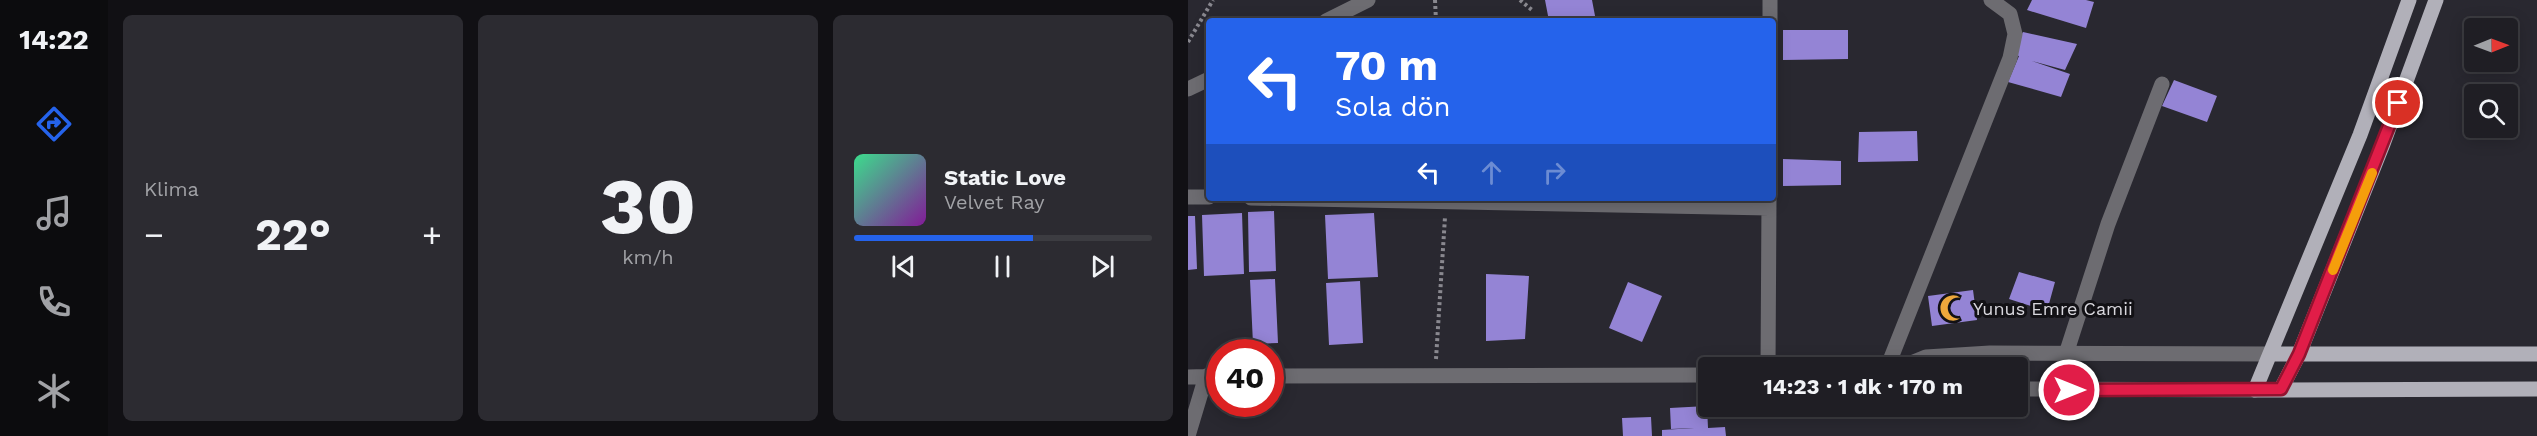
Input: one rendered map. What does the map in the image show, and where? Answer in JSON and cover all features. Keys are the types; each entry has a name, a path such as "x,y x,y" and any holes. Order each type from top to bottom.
{"main road":[{"path":"2409,0 2360,135 2255,390 2537,389"},
{"path":"2281,389 2299,354 2383,144 2436,0"},
{"path":"2271,354 2537,354"}],"street":[{"path":"1332,18 1368,0"},
{"path":"1770,0 1770,18"},
{"path":"1891,357 2010,58 2015,34 2010,14 1991,0"},
{"path":"1188,89 1206,80"},
{"path":"2066,354 2108,224 2162,84"},
{"path":"1188,197 1206,197"},
{"path":"1397,201 1769,203 1768,357"},
{"path":"1926,357 1990,354 2271,354"},
{"path":"1284,376 1698,375"},
{"path":"1188,377 1206,376"},
{"path":"2028,389 2255,390"},
{"path":"1188,436 1206,393"}],"path":[{"path":"1188,42 1213,0"},
{"path":"1435,0 1436,18"},
{"path":"1520,0 1532,10"},
{"path":"1435,375 1446,202"}],"building":[{"path":"1545,0 1592,0 1595,18 1548,18"},
{"path":"2032,0 2094,2 2086,28 2027,10"},
{"path":"1783,30 1848,30 1848,59 1783,60"},
{"path":"2023,32 2077,44 2065,70 2032,61 2070,74 2061,97 2008,82 2019,56 2011,54"},
{"path":"2174,80 2217,96 2207,122 2162,106"},
{"path":"1917,131 1918,161 1858,162 1859,132"},
{"path":"1783,159 1841,161 1841,185 1783,186"},
{"path":"1274,211 1276,271 1249,272 1248,212"},
{"path":"1242,213 1244,274 1204,276 1202,215"},
{"path":"1374,213 1378,277 1328,279 1325,215"},
{"path":"1188,216 1195,216 1197,269 1188,270"},
{"path":"2019,272 2055,282 2047,311 2009,299"},
{"path":"1486,274 1529,276 1525,339 1486,341"},
{"path":"1275,279 1278,339 1253,339 1250,280"},
{"path":"1360,281 1363,343 1329,345 1326,283"},
{"path":"1628,282 1662,296 1642,342 1609,328"},
{"name":"Yunus Emre Camii","path":"1973,290 1977,320 1932,326 1928,296"},
{"path":"1698,406 1698,417 1708,417 1708,428 1725,427 1726,436 1662,436 1662,430 1694,428 1671,429 1670,408"},
{"path":"1651,417 1652,436 1623,436 1622,418"}],"slow traffic":[{"path":"2333,270 2372,173"}],"place":[{"name":"Yunus Emre Camii","path":"1953,308"}],"route":[{"path":"2069,390 2281,389 2299,354 2398,103"}]}
